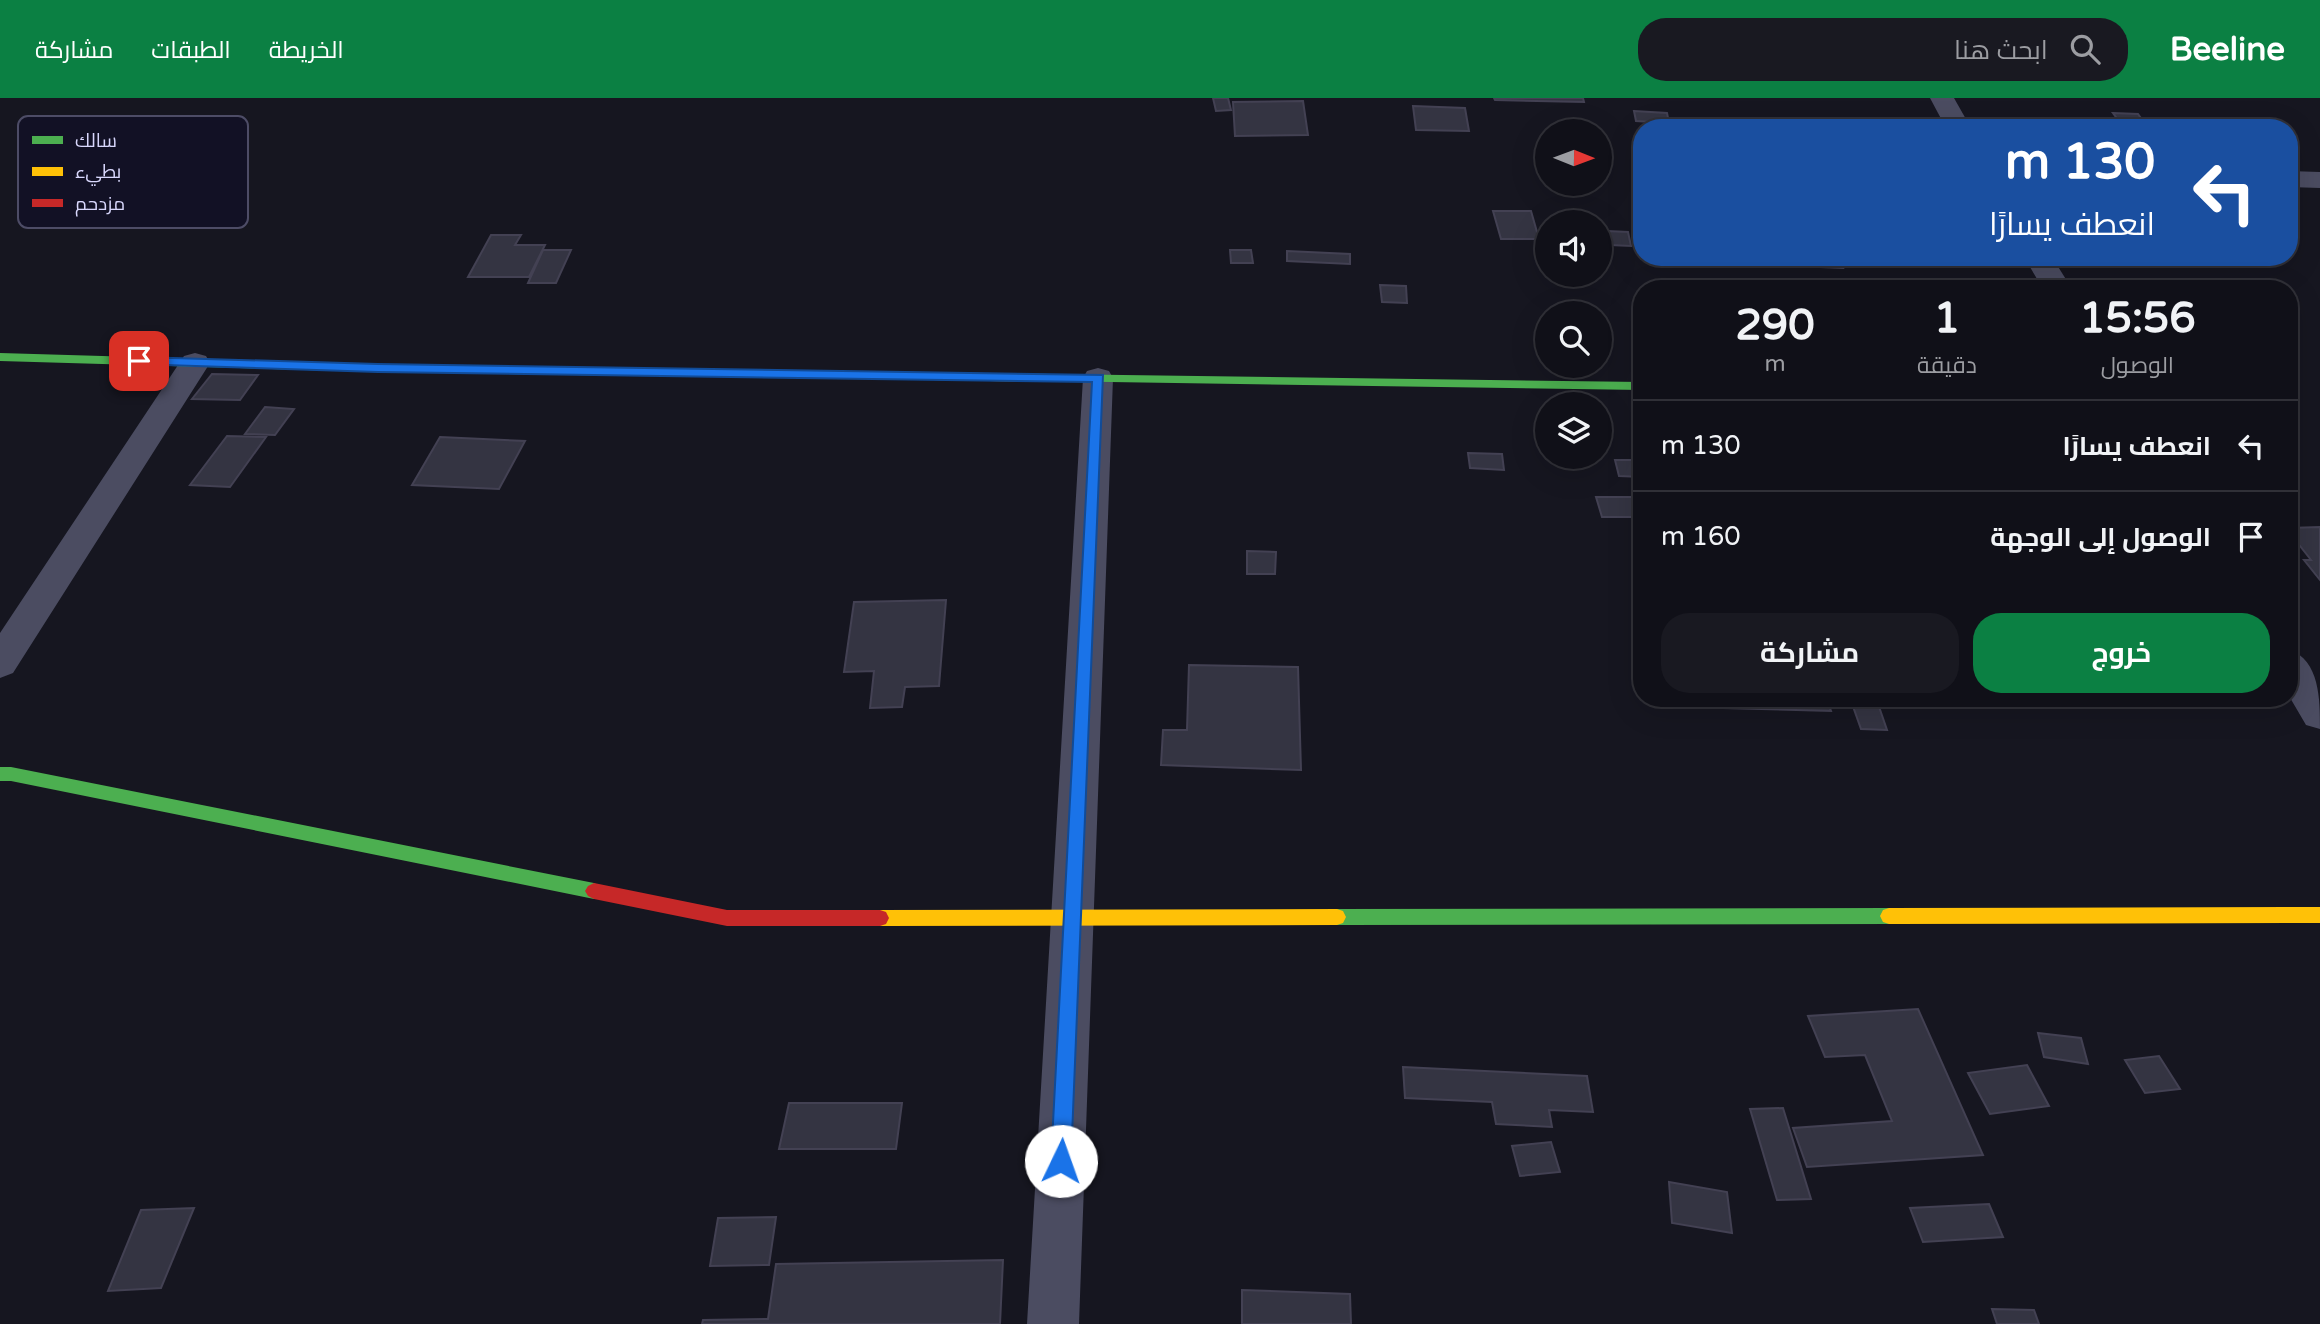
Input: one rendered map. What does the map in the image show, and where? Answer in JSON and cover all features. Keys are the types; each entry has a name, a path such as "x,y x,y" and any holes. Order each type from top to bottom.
{"street":[{"path":"1942,98 1954,119"},
{"path":"2298,179 2320,180"},
{"path":"0,357 378,368 1633,386"},
{"path":"0,663 195,363"},
{"path":"1053,1324 1098,378"},
{"path":"2298,679 2320,715"},
{"path":"0,774 11,774 727,918 2320,915"}],"building":[{"path":"1213,98 1228,98 1231,110 1216,111"},
{"path":"1494,98 1583,98 1584,102 1495,100"},
{"path":"1303,101 1308,135 1235,136 1233,102"},
{"path":"1413,106 1465,108 1469,131 1416,130"},
{"path":"1634,111 1667,113 1668,119 1636,119"},
{"path":"2113,113 2138,114 2142,119 2117,119"},
{"path":"1493,211 1531,211 1535,239 1501,239"},
{"path":"1612,231 1628,232 1631,246 1612,245"},
{"path":"491,235 521,235 515,245 545,245 529,277 468,277"},
{"path":"543,250 571,250 556,283 528,283"},
{"path":"1230,250 1251,250 1253,263 1231,263"},
{"path":"1287,251 1350,254 1350,264 1287,261"},
{"path":"1798,266 1842,266 1843,268"},
{"path":"1380,285 1406,286 1407,303 1382,302"},
{"path":"212,374 258,375 240,400 192,399"},
{"path":"265,407 294,409 275,435 245,434"},
{"path":"227,436 266,437 230,487 190,485"},
{"path":"440,437 525,441 499,489 412,485"},
{"path":"1468,453 1502,454 1504,470 1470,468"},
{"path":"1615,460 1633,460 1633,477 1619,476"},
{"path":"1596,497 1633,497 1633,517 1602,517"},
{"path":"2320,527 2320,580 2304,560 2311,560 2298,543 2298,528"},
{"path":"1247,551 1276,552 1275,574 1247,574"},
{"path":"946,600 939,686 905,687 902,707 870,708 874,671 844,672 854,602"},
{"path":"1189,665 1298,667 1301,770 1161,765 1163,730 1187,730"},
{"path":"1829,707 1831,711 1724,708"},
{"path":"1853,707 1879,707 1887,730 1861,729"},
{"path":"1918,1009 1983,1155 1807,1167 1793,1128 1892,1121 1865,1055 1825,1057 1808,1016"},
{"path":"2038,1033 2081,1038 2088,1064 2044,1057"},
{"path":"2159,1056 2180,1089 2145,1093 2125,1060"},
{"path":"2027,1065 2049,1106 1990,1114 1968,1073"},
{"path":"1403,1067 1587,1076 1593,1112 1549,1110 1552,1127 1496,1124 1492,1102 1405,1098"},
{"path":"789,1103 902,1103 896,1149 779,1149"},
{"path":"1783,1108 1811,1199 1777,1200 1750,1109"},
{"path":"1551,1142 1560,1172 1520,1176 1512,1146"},
{"path":"1669,1182 1727,1192 1732,1233 1672,1223"},
{"path":"1989,1204 2003,1237 1923,1242 1910,1208"},
{"path":"194,1208 161,1288 108,1291 141,1210"},
{"path":"776,1217 769,1265 710,1266 718,1218"},
{"path":"1003,1260 1000,1324 702,1324 703,1320 768,1319 776,1264"},
{"path":"1242,1290 1350,1294 1351,1324 1242,1324"},
{"path":"1992,1309 2034,1310 2039,1324 1997,1324"}],"traffic: fast":[{"path":"0,357 378,368 646,372"},
{"path":"1049,378 1633,386"},
{"path":"0,774 11,774 594,891"},
{"path":"1337,917 1889,916"}],"traffic: slow":[{"path":"646,372 1049,378"},
{"path":"1889,916 2320,915"},
{"path":"880,918 1337,917"}],"traffic: jam":[{"path":"594,891 727,918 880,918"}],"route":[{"path":"139,361 378,368 1098,378 1061,1161"}]}
